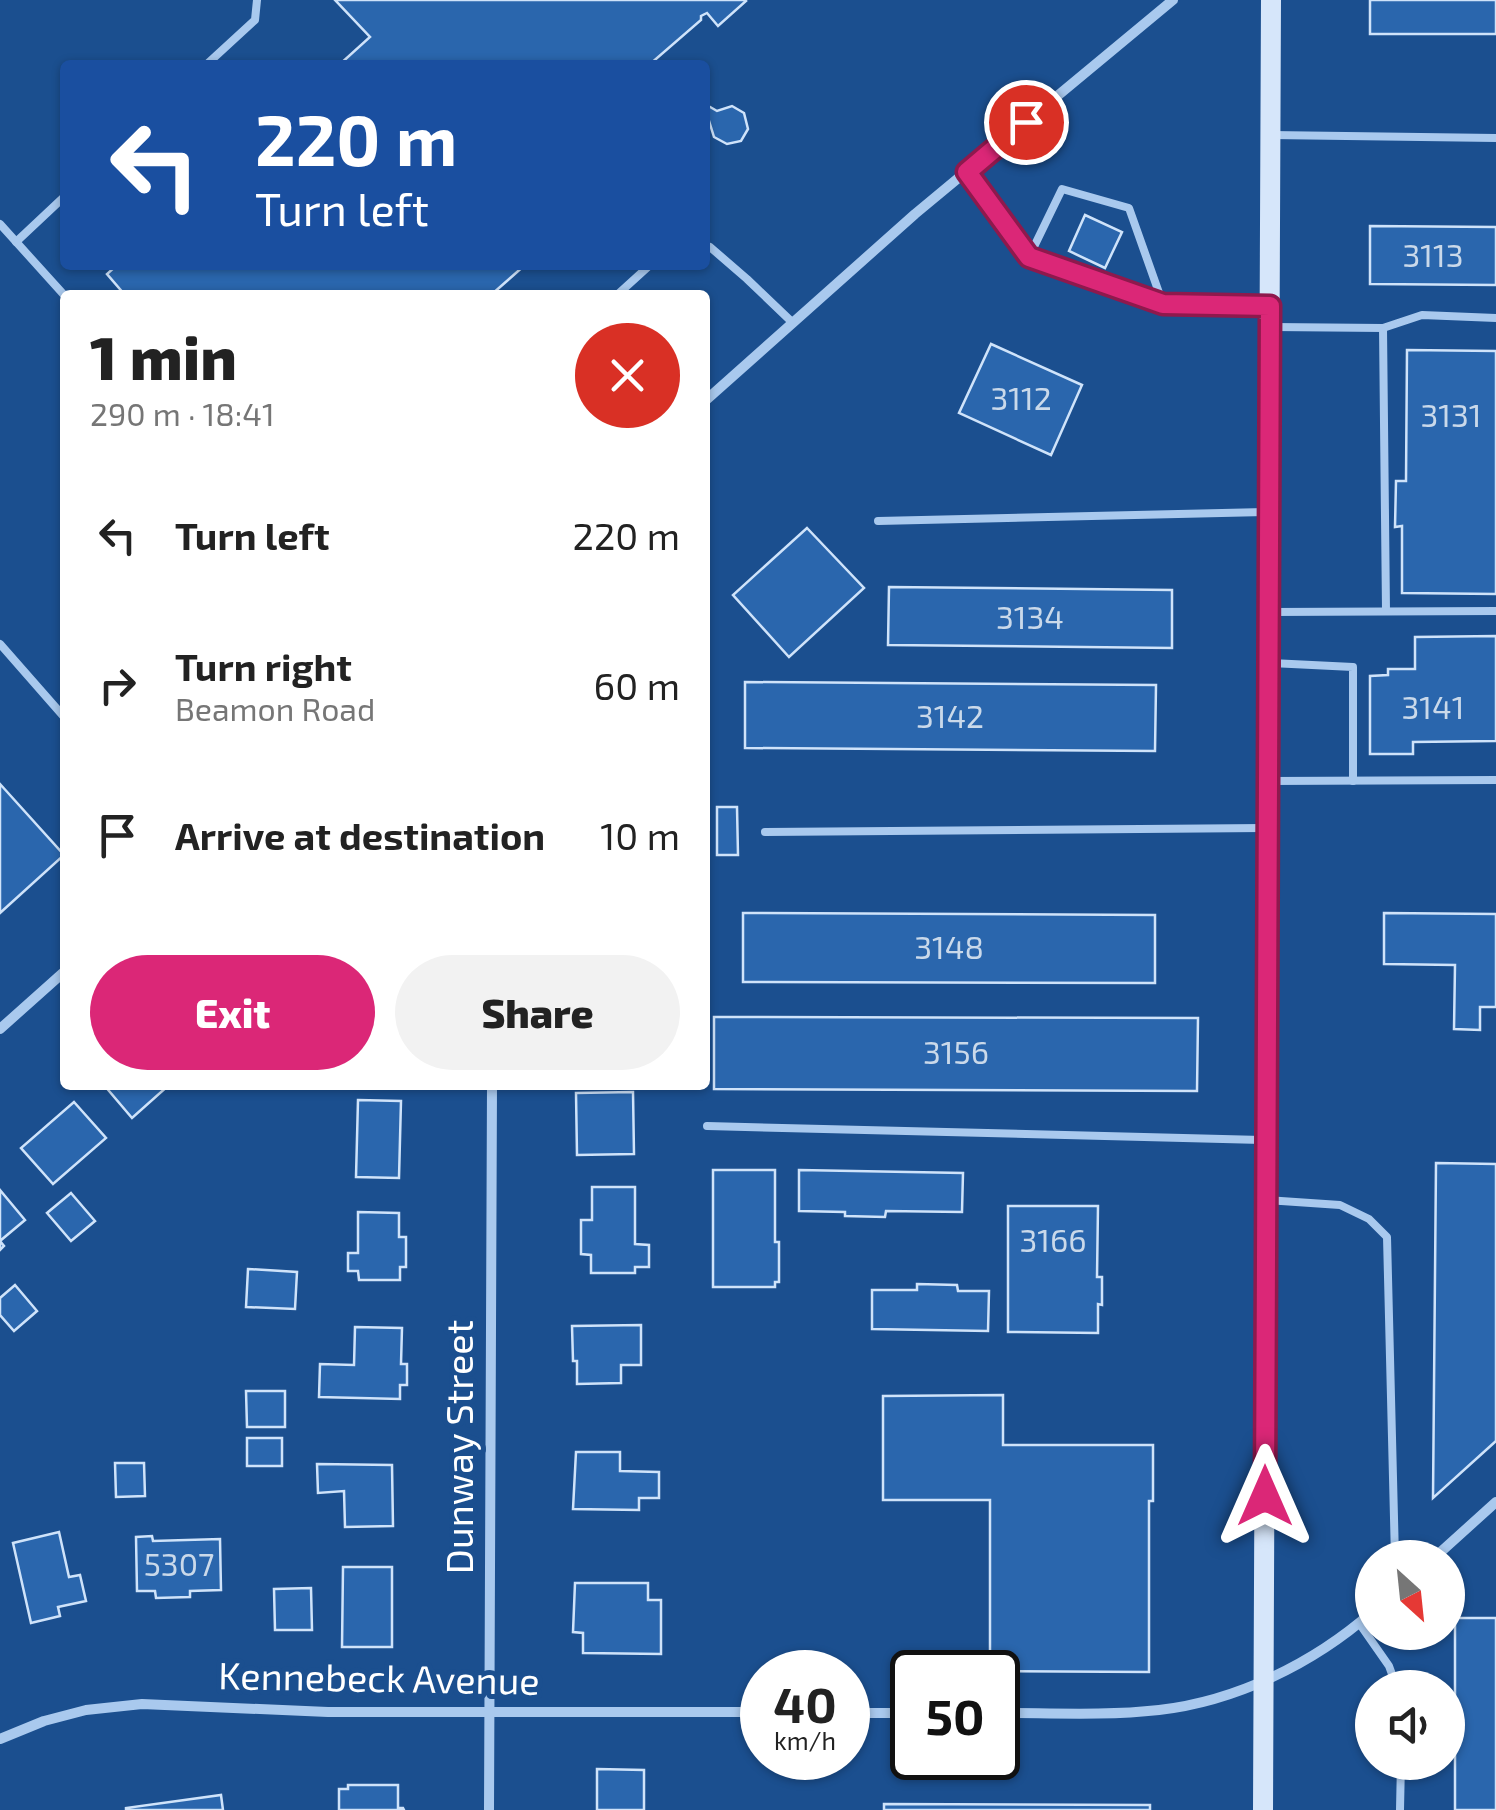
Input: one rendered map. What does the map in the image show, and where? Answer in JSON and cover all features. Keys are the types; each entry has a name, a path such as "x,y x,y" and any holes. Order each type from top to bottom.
{"main road":[{"path":"1262,1810 1271,0"}],"street":[{"path":"710,397 915,214 1174,0"},
{"path":"0,1029 60,975"},
{"name":"Dunway Street","path":"489,1810 492,1090"},
{"path":"1454,1540 1496,1502"},
{"path":"1020,1713 1162,1710 1208,1700 1264,1682 1316,1654 1355,1627"},
{"name":"Kennebeck Avenue","path":"0,1740 44,1721 142,1704 328,1712 740,1712"}],"lane":[{"path":"211,60 254,20 257,0"},
{"path":"1270,135 1496,138"},
{"path":"967,172 1029,257 1163,304 1383,328 1422,315 1496,318"},
{"path":"1029,257 1062,189 1129,208 1163,304"},
{"path":"16,242 60,201"},
{"path":"0,224 60,290"},
{"path":"710,248 792,323"},
{"path":"622,290 644,270"},
{"path":"1383,328 1386,611"},
{"path":"878,521 1270,512"},
{"path":"1270,612 1496,611"},
{"path":"0,644 60,712"},
{"path":"1269,664 1353,667 1353,781"},
{"path":"1268,781 1496,780"},
{"path":"766,832 1268,828"},
{"path":"707,1126 1267,1140"},
{"path":"1266,1200 1340,1205 1369,1219 1387,1238 1395,1540"},
{"path":"1400,1810 1401,1780"}],"building":[{"path":"335,0 746,1 718,26 707,13 701,16 655,60 345,60 370,37"},
{"path":"1370,0 1496,0 1496,34 1370,34"},
{"path":"732,106 744,113 748,129 741,141 727,144 714,137 710,107 717,111"},
{"path":"1085,215 1122,232 1105,268 1069,251"},
{"path":"1370,226 1496,227 1496,285 1370,284"},
{"path":"111,270 519,270 497,290 121,290 107,274"},
{"path":"991,344 1082,385 1051,455 959,413"},
{"path":"1407,350 1496,351 1496,594 1402,593 1402,526 1395,527 1396,481 1406,481"},
{"path":"807,528 864,588 789,657 733,595"},
{"path":"889,587 1172,590 1172,648 888,645"},
{"path":"1496,636 1496,741 1413,742 1413,754 1370,754 1370,676 1388,675 1388,669 1415,669 1415,637"},
{"path":"745,682 1156,685 1155,751 745,748"},
{"path":"0,784 60,851 60,859 0,913"},
{"path":"717,807 737,807 738,855 717,855"},
{"path":"743,913 1155,915 1155,983 743,982"},
{"path":"1384,913 1496,914 1496,1007 1480,1007 1480,1030 1454,1029 1455,965 1384,964"},
{"path":"714,1017 1198,1018 1197,1091 714,1089"},
{"path":"108,1090 163,1090 132,1118"},
{"path":"633,1092 634,1154 577,1155 576,1093"},
{"path":"358,1100 401,1101 399,1178 356,1177"},
{"path":"74,1102 106,1138 53,1184 21,1148"},
{"path":"1436,1163 1496,1164 1496,1441 1433,1498"},
{"path":"713,1170 775,1170 779,1282 775,1282 775,1287 713,1287"},
{"path":"799,1170 963,1173 962,1212 886,1211 885,1217 799,1211"},
{"path":"592,1187 635,1187 635,1244 649,1245 649,1267 635,1267 635,1273 591,1273 591,1255 581,1254 581,1220 592,1220"},
{"path":"0,1190 25,1220 0,1241"},
{"path":"71,1193 95,1221 71,1241 47,1213"},
{"path":"1008,1206 1098,1206 1097,1277 1102,1277 1102,1305 1098,1304 1098,1333 1008,1332"},
{"path":"358,1212 399,1213 399,1237 406,1237 406,1267 400,1267 400,1280 359,1280 358,1271 348,1271 348,1253 358,1253"},
{"path":"248,1269 297,1272 295,1309 246,1307"},
{"path":"917,1284 989,1291 988,1331 872,1329 872,1290 917,1290"},
{"path":"15,1285 37,1311 14,1331 0,1315 0,1298"},
{"path":"641,1325 641,1365 621,1365 621,1383 577,1384 572,1326"},
{"path":"355,1327 402,1328 401,1364 407,1364 407,1385 400,1385 400,1399 319,1397 320,1364 354,1365"},
{"path":"246,1391 285,1391 285,1427 247,1427"},
{"path":"1003,1395 1003,1445 1153,1445 1153,1501 1149,1501 1149,1672 1020,1671 1020,1650 990,1650 990,1500 883,1500 883,1396"},
{"path":"247,1438 282,1438 282,1466 247,1466"},
{"path":"576,1452 620,1452 620,1471 659,1472 659,1498 639,1498 639,1510 573,1509"},
{"path":"115,1463 144,1463 145,1496 116,1497"},
{"path":"317,1464 392,1465 393,1526 345,1527 344,1491 318,1493"},
{"path":"59,1532 69,1577 80,1575 86,1601 58,1607 60,1616 31,1623 13,1543"},
{"path":"152,1536 153,1541 220,1539 221,1590 190,1591 190,1597 156,1598 155,1591 137,1591 136,1537"},
{"path":"343,1567 392,1567 392,1647 342,1647"},
{"path":"575,1583 648,1583 648,1600 661,1600 661,1654 583,1653 583,1633 573,1632"},
{"path":"311,1588 312,1630 275,1630 274,1589"},
{"path":"1465,1618 1496,1618 1496,1810 1455,1810 1455,1780 1465,1780 1465,1670 1455,1670 1455,1650 1465,1650"},
{"path":"597,1769 644,1770 644,1810 597,1810"},
{"path":"348,1785 398,1785 398,1808 404,1810 339,1810 339,1789 348,1789"},
{"path":"221,1795 223,1810 126,1810 126,1808"},
{"path":"884,1804 1150,1805 1150,1810 884,1810"}],"route":[{"path":"1026,122 967,172 1029,257 1163,304 1270,306 1265,1496"}]}
